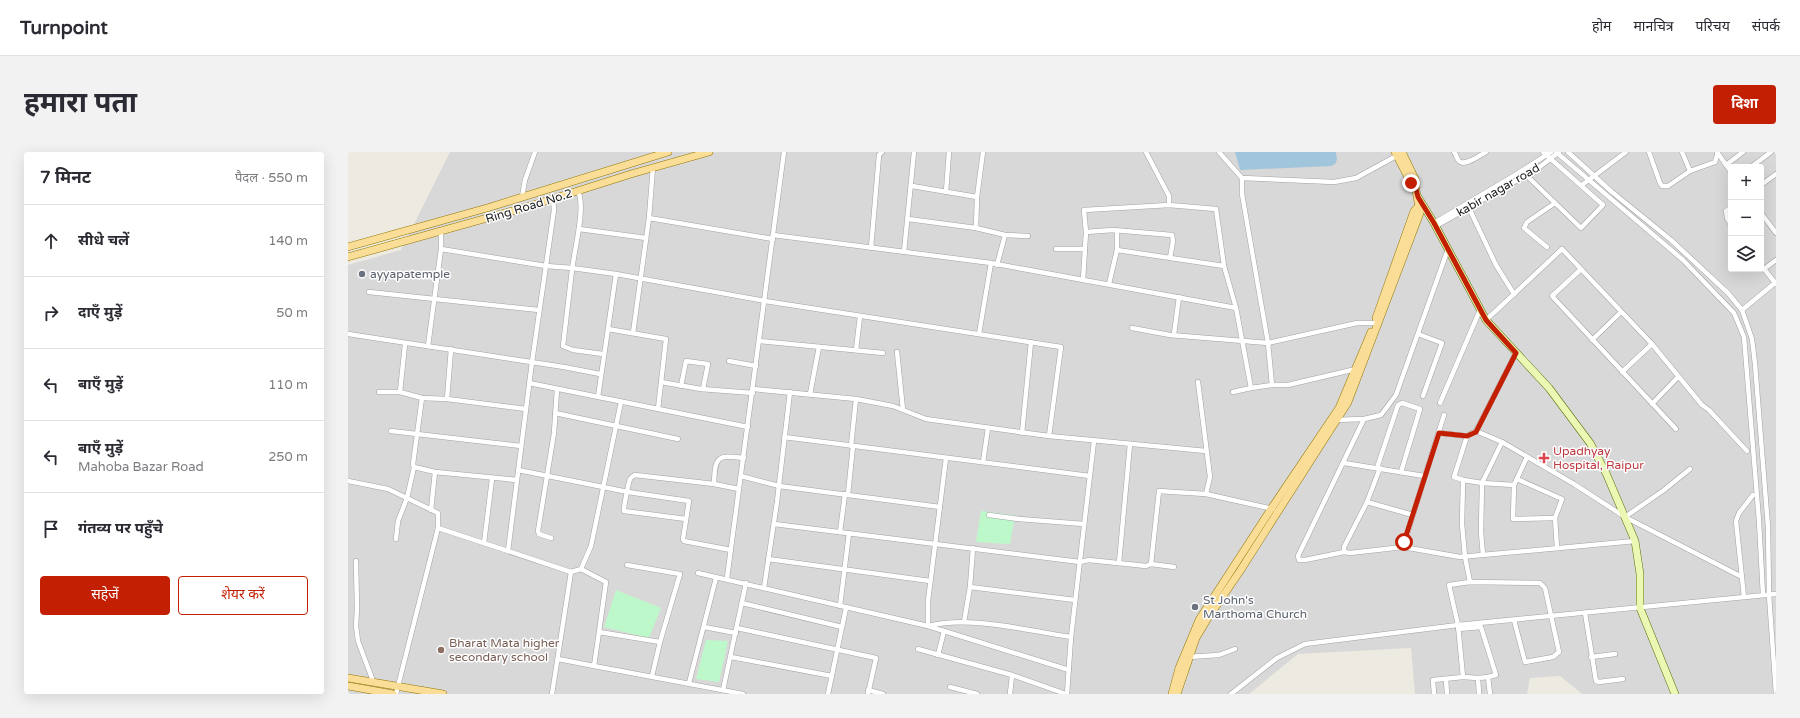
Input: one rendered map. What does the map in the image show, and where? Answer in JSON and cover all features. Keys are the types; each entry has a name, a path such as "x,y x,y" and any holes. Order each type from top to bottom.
{"main road":[{"name":"Ring Road No.2","path":"348,247 522,198 668,152"},
{"name":"Ring Road No.2","path":"348,257 553,199 653,167 709,152"},
{"path":"1177,694 1186,658 1196,638 1335,420 1339,408 1359,369 1420,213 1415,185 1411,183 1398,153"},
{"path":"1359,369 1414,211 1418,207"},
{"path":"1172,694 1199,620 1271,509 1335,420"},
{"path":"348,678 373,681 397,690 443,694"},
{"path":"348,686 393,694"}],"street":[{"path":"522,198 535,152"},
{"path":"727,578 760,341 784,152"},
{"path":"871,248 879,155 882,152"},
{"path":"904,252 912,186 914,152"},
{"path":"946,192 949,152"},
{"path":"976,228 977,197 983,152"},
{"path":"1146,152 1169,196 1169,205"},
{"path":"1219,152 1242,178 1242,194 1268,343 1272,386"},
{"path":"1454,152 1460,161 1466,162 1486,152"},
{"path":"1557,152 1588,181 1683,260 1734,313 1744,336 1759,521 1763,595"},
{"name":"kabir nagar road","path":"1435,224 1469,208 1526,175 1548,154 1557,152"},
{"path":"1568,152 1694,262 1728,293 1742,310 1752,339 1755,364 1768,527 1769,595 1776,694"},
{"path":"1582,185 1626,152"},
{"path":"1649,152 1662,186 1668,186 1690,171 1715,162 1718,152"},
{"path":"1682,152 1690,171"},
{"path":"1718,152 1728,168"},
{"path":"1726,165 1743,152"},
{"path":"1755,164 1771,152"},
{"path":"1242,178 1334,182 1356,178 1398,153"},
{"path":"1435,224 1548,154 1602,205 1581,228 1526,175"},
{"path":"633,333 649,218 653,167"},
{"path":"1764,183 1776,174"},
{"path":"912,186 977,197"},
{"path":"578,191 580,196 579,228 572,268 563,346 573,350 603,354"},
{"path":"1418,197 1435,224 1486,320 1549,388 1590,443 1606,473 1635,541 1640,574 1640,608 1675,694"},
{"path":"508,551 529,383 554,210 553,199"},
{"path":"1546,247 1524,228 1527,222 1554,203"},
{"path":"1083,280 1086,232 1084,210 1169,205 1216,209 1224,266 1236,308 1251,388"},
{"path":"1469,208 1496,264 1514,294"},
{"path":"1728,210 1726,211 1726,218 1728,221"},
{"path":"1764,217 1776,233"},
{"path":"649,218 773,237 991,263 1236,308"},
{"path":"908,219 976,228 1005,235 1028,236"},
{"path":"579,228 646,238"},
{"path":"1086,232 1113,230 1117,232 1172,235 1173,241 1170,258"},
{"path":"428,346 441,249 440,231"},
{"path":"1109,284 1117,250 1117,232"},
{"path":"997,264 1005,235"},
{"path":"441,249 616,274 765,301 1061,347 1049,436"},
{"path":"1056,249 1085,249"},
{"path":"1335,420 1364,419 1381,415 1396,395 1436,278 1448,249"},
{"path":"1486,320 1562,249 1652,344 1702,405 1709,410 1747,451"},
{"path":"1117,250 1224,266"},
{"path":"1742,310 1776,283 1764,270 1776,260"},
{"path":"979,334 991,263"},
{"path":"1579,271 1552,296 1676,429"},
{"path":"598,397 600,374 616,274"},
{"path":"369,292 539,310"},
{"path":"1174,334 1179,297"},
{"path":"1440,404 1480,310"},
{"path":"1592,340 1621,312"},
{"path":"856,350 860,316"},
{"path":"1132,328 1170,335 1174,334 1268,343 1357,323 1375,323"},
{"path":"608,329 666,339 658,409"},
{"path":"348,334 405,344 451,349 600,374"},
{"path":"1418,334 1442,343 1423,396"},
{"path":"760,341 883,353"},
{"path":"1022,432 1032,342"},
{"path":"400,392 405,344"},
{"path":"1622,372 1652,344"},
{"path":"810,394 819,347"},
{"path":"447,399 451,349"},
{"path":"897,352 903,410"},
{"path":"1439,433 1467,436 1476,432 1516,353"},
{"path":"681,386 686,361 708,364 703,389"},
{"path":"729,361 756,366"},
{"path":"1233,392 1251,388 1288,385 1359,369"},
{"path":"1652,404 1678,377"},
{"path":"661,382 703,389 790,392 856,399 893,406 926,419 1049,436 1206,451"},
{"path":"1198,382 1210,477 1206,494"},
{"path":"529,383 748,427"},
{"path":"550,538 539,534 538,531 554,433 557,389"},
{"path":"378,392 400,392 422,398 447,399 526,409"},
{"path":"764,588 774,524 790,392"},
{"path":"396,539 398,521 407,498 414,467 422,398"},
{"path":"840,532 852,446 856,399"},
{"path":"581,570 591,546 621,402"},
{"path":"1344,552 1344,547 1367,502 1398,405 1402,403 1420,409 1401,472"},
{"path":"555,414 678,439"},
{"path":"1404,547 1424,476 1444,415"},
{"path":"1364,419 1298,556 1299,560 1344,552 1350,553 1404,547 1465,557 1635,541"},
{"path":"983,462 988,428"},
{"path":"391,431 521,446"},
{"path":"1476,432 1502,442 1574,484 1625,517 1742,577"},
{"path":"1467,436 1454,477 1482,483 1514,485"},
{"path":"784,437 1090,476"},
{"path":"918,649 1012,675 1067,694 1071,637 1094,441"},
{"path":"1483,555 1481,532 1482,483 1502,442"},
{"path":"1119,563 1130,444"},
{"path":"714,484 715,466 720,458 725,456 744,458"},
{"path":"1527,457 1514,485 1513,519 1554,518"},
{"path":"928,626 927,615 930,581 946,458"},
{"path":"1344,463 1424,476"},
{"path":"414,467 435,472 473,475 492,479 517,480"},
{"path":"1625,517 1664,490 1690,469"},
{"path":"518,470 628,492 689,501 683,539 684,541 731,550"},
{"path":"431,510 435,472"},
{"path":"686,519 624,511 623,508 628,492 629,480 635,475 714,484 740,489"},
{"path":"741,476 779,486 940,507"},
{"path":"484,543 492,479"},
{"path":"1517,479 1562,499 1554,518 1557,548"},
{"path":"1463,480 1462,524 1465,557 1470,582"},
{"path":"348,481 388,489 438,513 438,528 397,690"},
{"path":"1151,564 1159,491 1206,494 1279,510"},
{"path":"1744,597 1736,521 1739,513 1753,495"},
{"path":"1367,502 1413,516"},
{"path":"989,515 1084,524"},
{"path":"774,524 1080,562 1089,560 1146,566 1151,564 1174,567"},
{"path":"438,528 571,572 581,570 606,582 594,666"},
{"path":"840,606 849,533"},
{"path":"964,622 970,587 973,548"},
{"path":"768,559 930,581"},
{"path":"356,561 356,626 358,642 373,681"},
{"path":"627,564 643,569 680,574 660,642 652,676"},
{"path":"552,694 571,572"},
{"path":"698,573 716,578 727,578 846,608 928,626 1069,670"},
{"path":"690,683 716,578"},
{"path":"1463,677 1458,627 1449,585 1470,582 1540,583 1545,588 1559,652 1553,657 1525,662 1514,620"},
{"path":"723,690 746,583"},
{"path":"970,587 1075,600"},
{"path":"1231,694 1277,658 1292,649 1305,644 1551,616 1776,594"},
{"path":"742,603 842,627"},
{"path":"828,694 846,608"},
{"path":"1585,613 1596,681 1599,682 1623,679"},
{"path":"928,626 943,622 964,622 1071,637"},
{"path":"1434,694 1433,680 1463,677 1478,678 1496,675 1481,626 1458,627"},
{"path":"704,627 736,633"},
{"path":"737,628 876,658 868,692 883,694"},
{"path":"938,655 944,631"},
{"path":"599,632 660,642"},
{"path":"1186,658 1219,655 1235,649"},
{"path":"1592,657 1615,654"},
{"path":"730,657 832,676"},
{"path":"558,659 743,694"},
{"path":"1010,694 1012,675"},
{"path":"1488,677 1490,694"},
{"path":"1478,678 1479,694"},
{"path":"1446,679 1447,694"},
{"path":"950,687 977,694"}],"shaded area":[{"path":"450,152 1776,152 1776,694 1582,694 1560,676 1530,678 1527,694 1415,694 1411,648 1298,654 1249,694 348,694 348,265 401,250"}],"green space":[{"path":"981,511 1015,515 1010,544 976,542"},
{"path":"616,590 661,608 649,638 604,627"},
{"path":"706,640 728,641 719,682 696,679"}],"water":[{"path":"1235,152 1336,152 1337,160 1335,164 1331,166 1240,170"}],"place":[{"name":"ayyapatemple","path":"362,274"},
{"name":"Upadhyay Hospital, Raipur","path":"1544,458"},
{"name":"St John's Marthoma Church","path":"1195,607"},
{"name":"Bharat Mata higher secondary school","path":"441,650"}],"route":[{"path":"1404,542 1439,433 1467,436 1476,432 1516,353 1486,320 1434,223 1418,197 1415,185 1411,183"}]}
